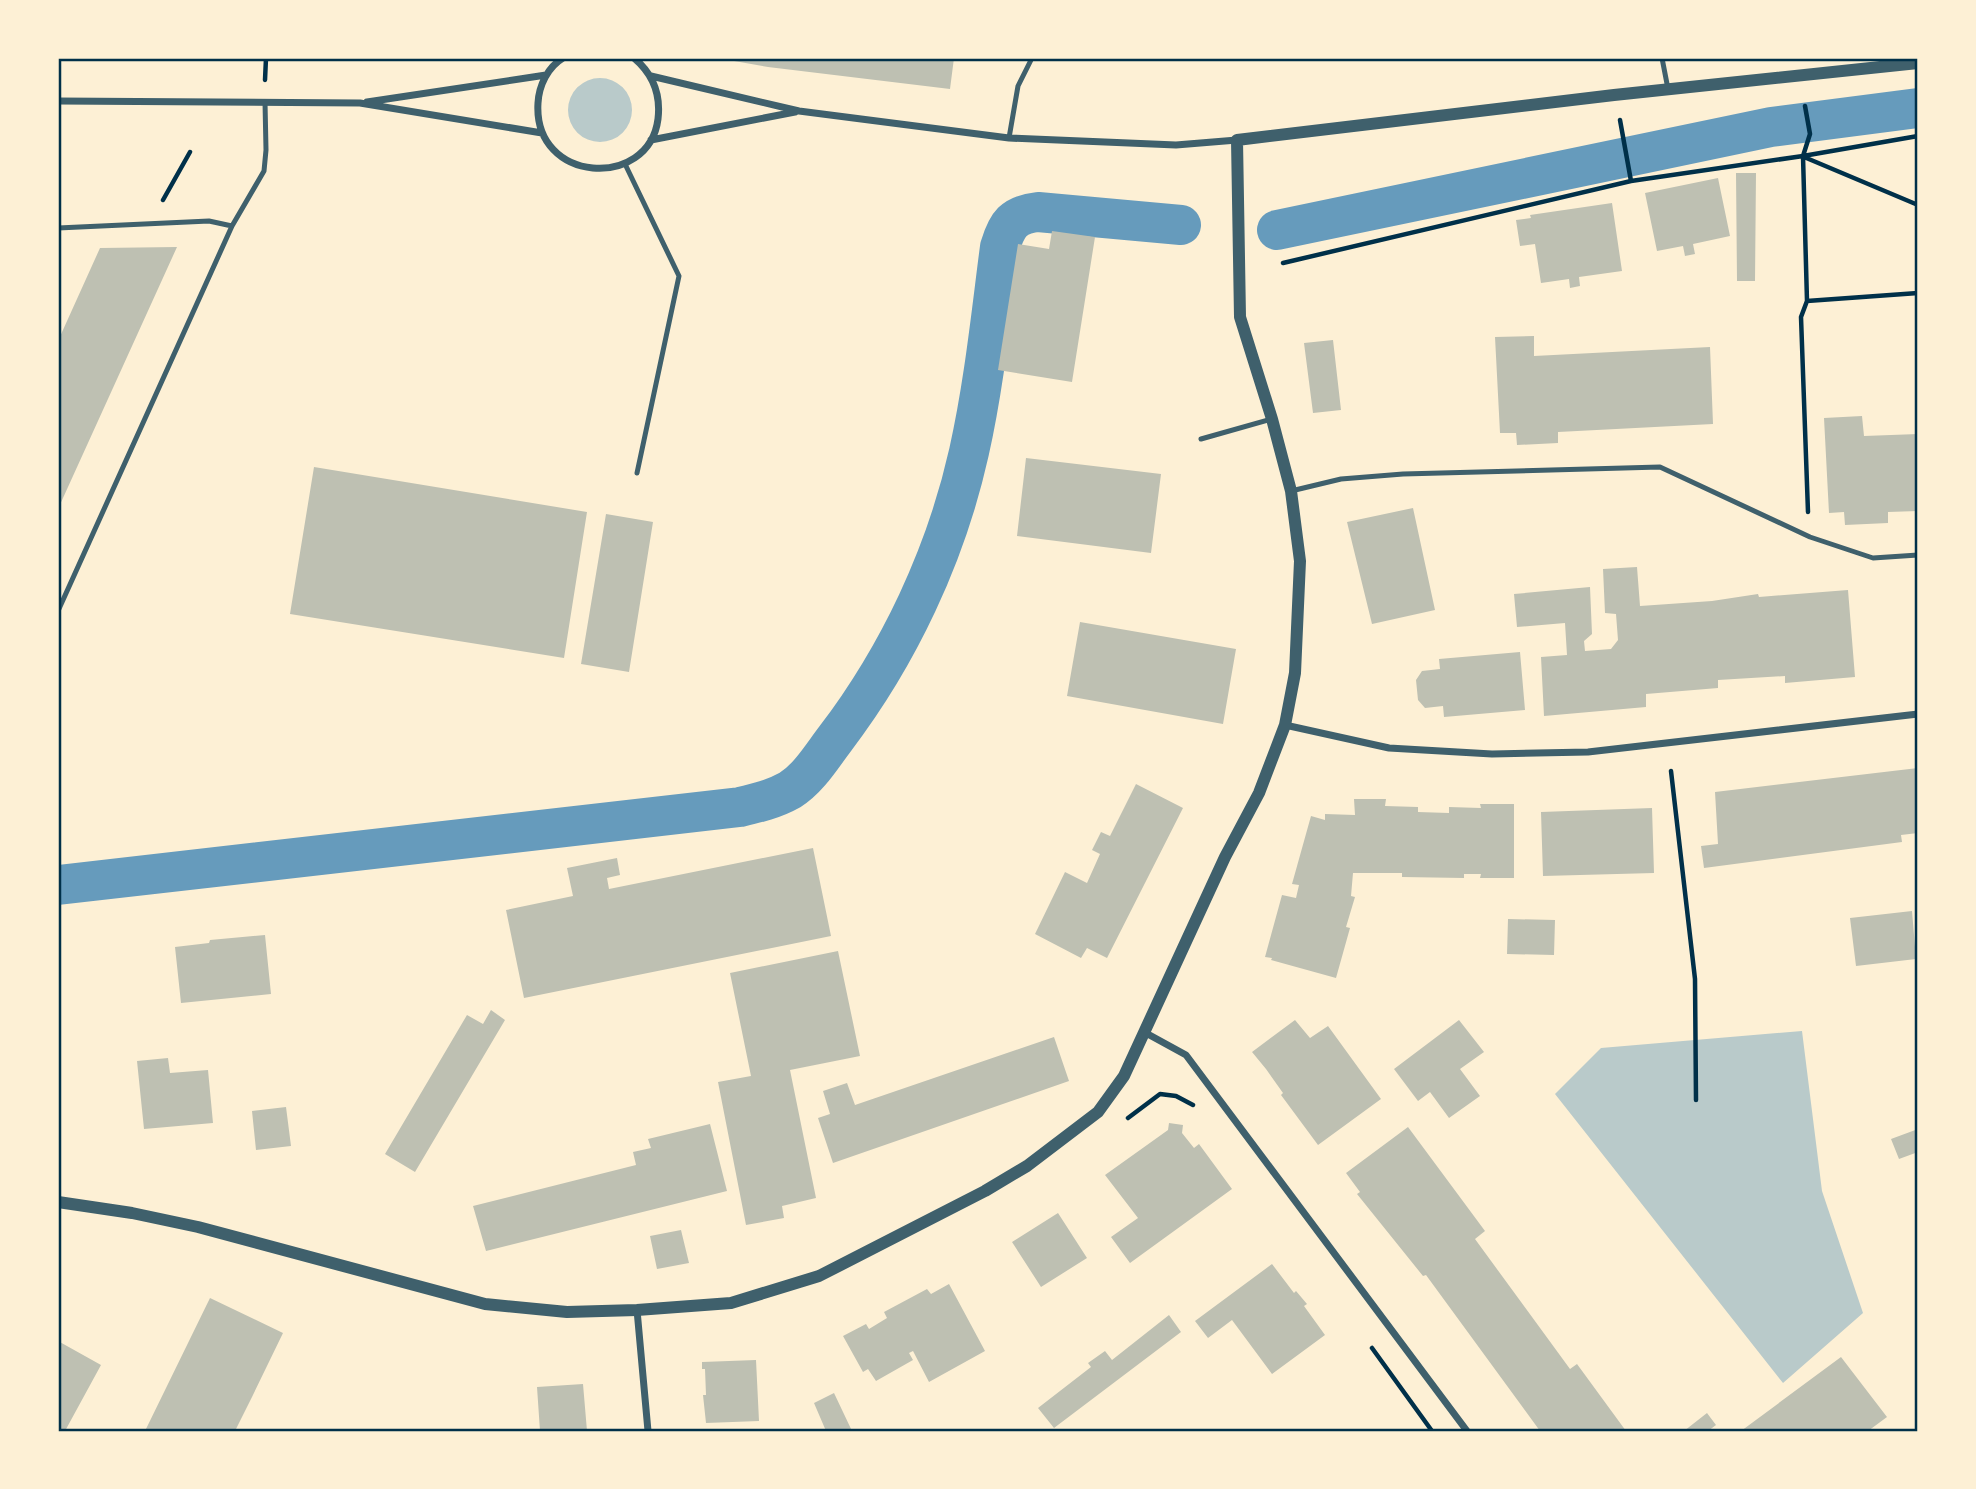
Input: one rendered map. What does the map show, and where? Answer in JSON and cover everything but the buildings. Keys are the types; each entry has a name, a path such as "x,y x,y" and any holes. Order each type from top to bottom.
{"street":[{"path":"563,58 546,75 538,94 537,114 542,133 552,149 567,161 585,168 604,169 625,164 651,140 657,124 657,91 651,76 634,58"},
{"path":"651,76 799,111 1009,138 1175,145 1918,63"},
{"path":"360,103 546,75"},
{"path":"58,101 360,103 542,133"},
{"path":"651,140 799,111"},
{"path":"58,1202 132,1213 198,1227 485,1304 567,1312 731,1303 819,1276 985,1191 1027,1166 1098,1112 1124,1076 1225,857 1259,793 1285,725 1295,673 1300,561 1291,491 1240,317 1237,140"},
{"path":"1285,725 1389,748 1520,754 1588,752 1918,714"},
{"path":"1143,1032 1186,1055 1467,1431"},
{"path":"637,1310 648,1431"}],"lane":[{"path":"1009,138 1018,86 1032,58"},
{"path":"1662,58 1669,90"},
{"path":"58,611 232,226 264,171 265,102"},
{"path":"625,164 679,276 637,473"},
{"path":"58,228 209,221 232,226"},
{"path":"1200,439 1272,419"},
{"path":"1291,491 1341,479 1403,474 1660,467 1810,537 1873,558 1918,555"}],"path":[{"path":"1805,106 1810,134 1803,156 1807,302 1801,317 1810,537"},
{"path":"1622,131 1631,181"},
{"path":"1283,263 1631,181 1918,136"},
{"path":"150,223 190,152"},
{"path":"1803,156 1918,205"},
{"path":"1807,302 1918,293"},
{"path":"1671,771 1695,979 1696,1100"}],"shaded area":[{"path":"600,78 623,87 632,110 623,133 600,142 577,133 568,110 577,87"},
{"path":"1802,1031 1822,1191 1863,1313 1783,1383 1555,1094 1601,1048"}],"waterway":[{"path":"1277,230 1771,127 1918,108"},
{"path":"58,885 740,807 790,790 815,766 880,673 933,566 969,452 983,376 1000,247 1005,232 1017,218 1038,212 1181,225"}]}
